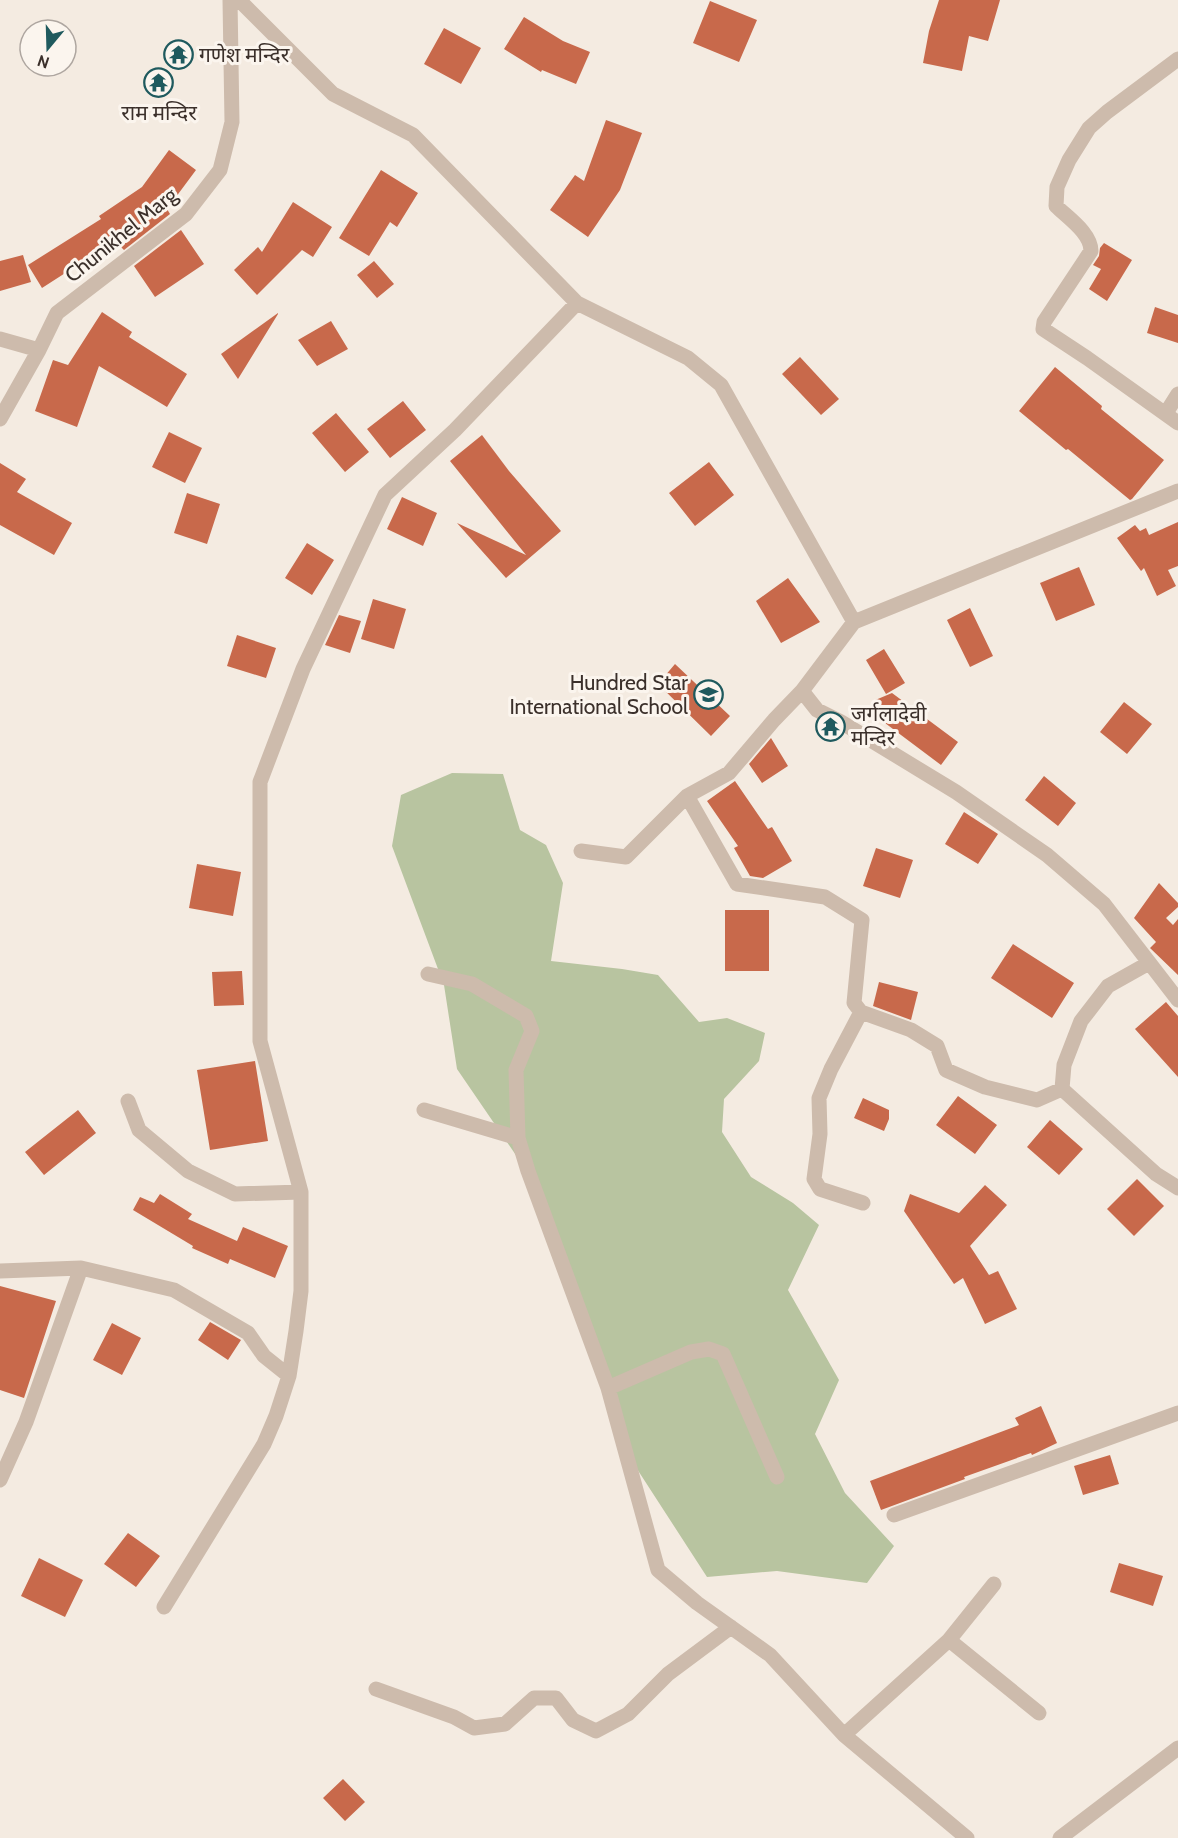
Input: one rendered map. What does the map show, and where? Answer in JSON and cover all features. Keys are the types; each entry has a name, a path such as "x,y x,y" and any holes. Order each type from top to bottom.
{"street":[{"name":"Chunikhel Marg","path":"0,419 57,313 186,214 220,170 232,122 230,0"},
{"path":"239,0 333,94 413,135 577,303 688,358 721,385 854,622"},
{"path":"1178,59 1107,111 1089,128 1069,160 1057,187 1056,206 1087,237 1091,244 1091,251 1044,322 1043,329 1087,357 1172,418 1178,394"},
{"path":"164,1607 264,1444 289,1377 301,1291 301,1192 260,1041 260,782 303,669 385,495 455,430 577,303"},
{"path":"0,339 39,350"},
{"path":"581,851 626,857 687,796 729,773 802,691 854,622 1178,491"},
{"path":"802,691 817,710 841,722 956,792 1047,855 1104,904 1178,1000"},
{"path":"687,796 737,884 825,897 862,920 854,1003 861,1012 911,1030 937,1046 946,1070 985,1087 1037,1100 1062,1089"},
{"path":"1062,1089 1064,1065 1081,1021 1108,986 1149,963"},
{"path":"428,974 472,984 526,1016 532,1031 516,1070 518,1138 608,1388 658,1570 697,1603 770,1655 844,1735 967,1838"},
{"path":"861,1012 831,1069 819,1098 820,1134 814,1179 820,1189 863,1203"},
{"path":"1062,1089 1156,1174 1178,1188"},
{"path":"128,1101 139,1130 188,1171 235,1194 301,1192"},
{"path":"424,1110 518,1138"},
{"path":"0,1271 81,1268 174,1290 248,1333 264,1356 289,1377"},
{"path":"0,1480 26,1422 81,1268"},
{"path":"608,1388 691,1352 709,1349 723,1354 777,1477"},
{"path":"894,1515 1178,1413"},
{"path":"844,1735 949,1640 994,1584"},
{"path":"376,1689 454,1717 474,1728 505,1724 534,1698 556,1698 573,1720 597,1731 628,1714 668,1674 731,1627"},
{"path":"949,1640 1039,1713"},
{"path":"1060,1838 1178,1748"}],"green space":[{"path":"452,773 503,774 520,830 546,845 563,883 551,961 658,975 699,1022 727,1018 765,1033 759,1061 724,1099 722,1132 751,1177 793,1203 819,1225 788,1290 839,1380 815,1434 845,1493 894,1546 867,1583 777,1571 707,1577 615,1435 590,1338 524,1167 457,1069 444,985 392,846 401,795"}],"building":[{"path":"939,0 1000,0 988,41 969,36 962,71 923,63 929,31"},
{"path":"710,1 757,20 739,62 693,43"},
{"path":"524,17 563,41 590,52 576,84 542,70 541,72 504,49"},
{"path":"444,28 481,48 461,84 424,64"},
{"path":"606,120 642,133 620,190 588,237 550,210 575,175 584,181"},
{"path":"169,150 196,170 167,209 170,214 124,250 115,241 42,288 28,265 101,219 99,216 142,187"},
{"path":"381,170 418,193 397,227 390,222 369,256 339,238"},
{"path":"293,202 332,227 313,257 302,250 257,295 234,270 258,247 262,252"},
{"path":"181,230 204,264 155,297 134,266"},
{"path":"1104,243 1132,260 1107,301 1089,289 1101,269 1093,265"},
{"path":"23,255 31,282 0,291 0,261"},
{"path":"374,261 394,284 377,298 357,275"},
{"path":"1155,307 1178,315 1178,343 1147,333"},
{"path":"102,312 132,332 129,337 187,374 167,407 99,366 77,427 35,411 53,360 68,365"},
{"path":"278,314 238,379 221,354"},
{"path":"331,321 348,349 317,366 298,340"},
{"path":"800,357 839,399 821,415 782,374"},
{"path":"1055,367 1102,406 1101,409 1164,460 1132,499 1130,500 1019,411"},
{"path":"403,401 426,430 390,458 367,429"},
{"path":"336,413 369,452 345,472 312,433"},
{"path":"169,432 202,448 185,483 152,467"},
{"path":"482,435 509,471 561,531 506,578 457,523 526,555 450,461"},
{"path":"709,462 734,495 695,526 669,493"},
{"path":"0,463 26,479 17,492 72,523 54,555 0,525"},
{"path":"187,493 220,504 207,544 174,533"},
{"path":"402,497 437,513 423,546 387,529"},
{"path":"1178,522 1178,566 1168,570 1176,586 1157,596 1144,568 1141,571 1117,538 1135,525 1140,531 1146,528 1149,535"},
{"path":"307,543 334,560 312,595 285,578"},
{"path":"1079,567 1095,605 1056,621 1040,583"},
{"path":"788,578 820,622 781,643 756,601"},
{"path":"373,599 406,609 394,649 361,639"},
{"path":"970,608 993,656 970,667 947,620"},
{"path":"339,615 361,621 350,653 325,645"},
{"path":"237,635 276,648 266,678 227,666"},
{"path":"884,649 905,683 886,694 866,660"},
{"path":"675,664 730,716 711,736 658,684"},
{"path":"892,693 958,742 941,765 881,720 873,701"},
{"path":"1124,702 1152,724 1127,754 1100,732"},
{"path":"771,738 788,766 762,783 749,764"},
{"path":"1044,776 1076,803 1058,826 1025,800"},
{"path":"735,781 768,829 772,827 792,861 763,878 750,876 734,848 738,846 707,801"},
{"path":"964,812 998,834 978,864 945,844"},
{"path":"876,848 913,860 900,898 863,886"},
{"path":"197,864 241,872 233,916 189,908"},
{"path":"1159,883 1178,903 1178,907 1166,918 1173,925 1178,919 1178,975 1150,948 1156,942 1134,918"},
{"path":"725,910 769,910 769,971 725,971"},
{"path":"1013,944 1074,983 1052,1018 991,978"},
{"path":"242,971 244,1005 214,1006 212,972"},
{"path":"879,982 918,992 911,1020 873,1006"},
{"path":"1166,1002 1178,1016 1178,1077 1135,1029"},
{"path":"255,1061 268,1141 210,1150 197,1070"},
{"path":"958,1096 997,1125 975,1154 936,1125"},
{"path":"863,1098 889,1110 889,1119 884,1131 854,1118"},
{"path":"78,1110 96,1133 44,1175 25,1152"},
{"path":"1050,1120 1083,1149 1059,1175 1027,1147"},
{"path":"1137,1179 1164,1206 1134,1236 1107,1209"},
{"path":"985,1185 1007,1205 970,1246 989,1275 998,1271 1017,1309 985,1324 963,1278 954,1284 904,1211 910,1194 959,1213"},
{"path":"160,1194 192,1214 188,1219 237,1241 243,1227 288,1246 275,1278 230,1259 228,1264 192,1248 193,1246 133,1210 140,1197 154,1203"},
{"path":"0,1286 56,1301 24,1398 0,1390"},
{"path":"210,1322 241,1340 228,1360 198,1340"},
{"path":"112,1323 141,1338 122,1375 93,1360"},
{"path":"1041,1406 1057,1443 1032,1455 1031,1453 964,1477 965,1479 881,1510 870,1481 1019,1425 1015,1418"},
{"path":"1110,1455 1119,1484 1083,1495 1074,1466"},
{"path":"128,1533 160,1556 136,1587 104,1564"},
{"path":"39,1558 83,1580 65,1617 21,1596"},
{"path":"1119,1563 1163,1576 1153,1606 1110,1592"},
{"path":"343,1779 365,1802 345,1821 323,1798"}],"place":[{"name":"गणेश मन्दिर","path":"178,55"},
{"name":"राम मन्दिर","path":"159,82"},
{"name":"Hundred Star International School","path":"709,695"},
{"name":"जर्गलादेवी मन्दिर","path":"830,726"}]}
